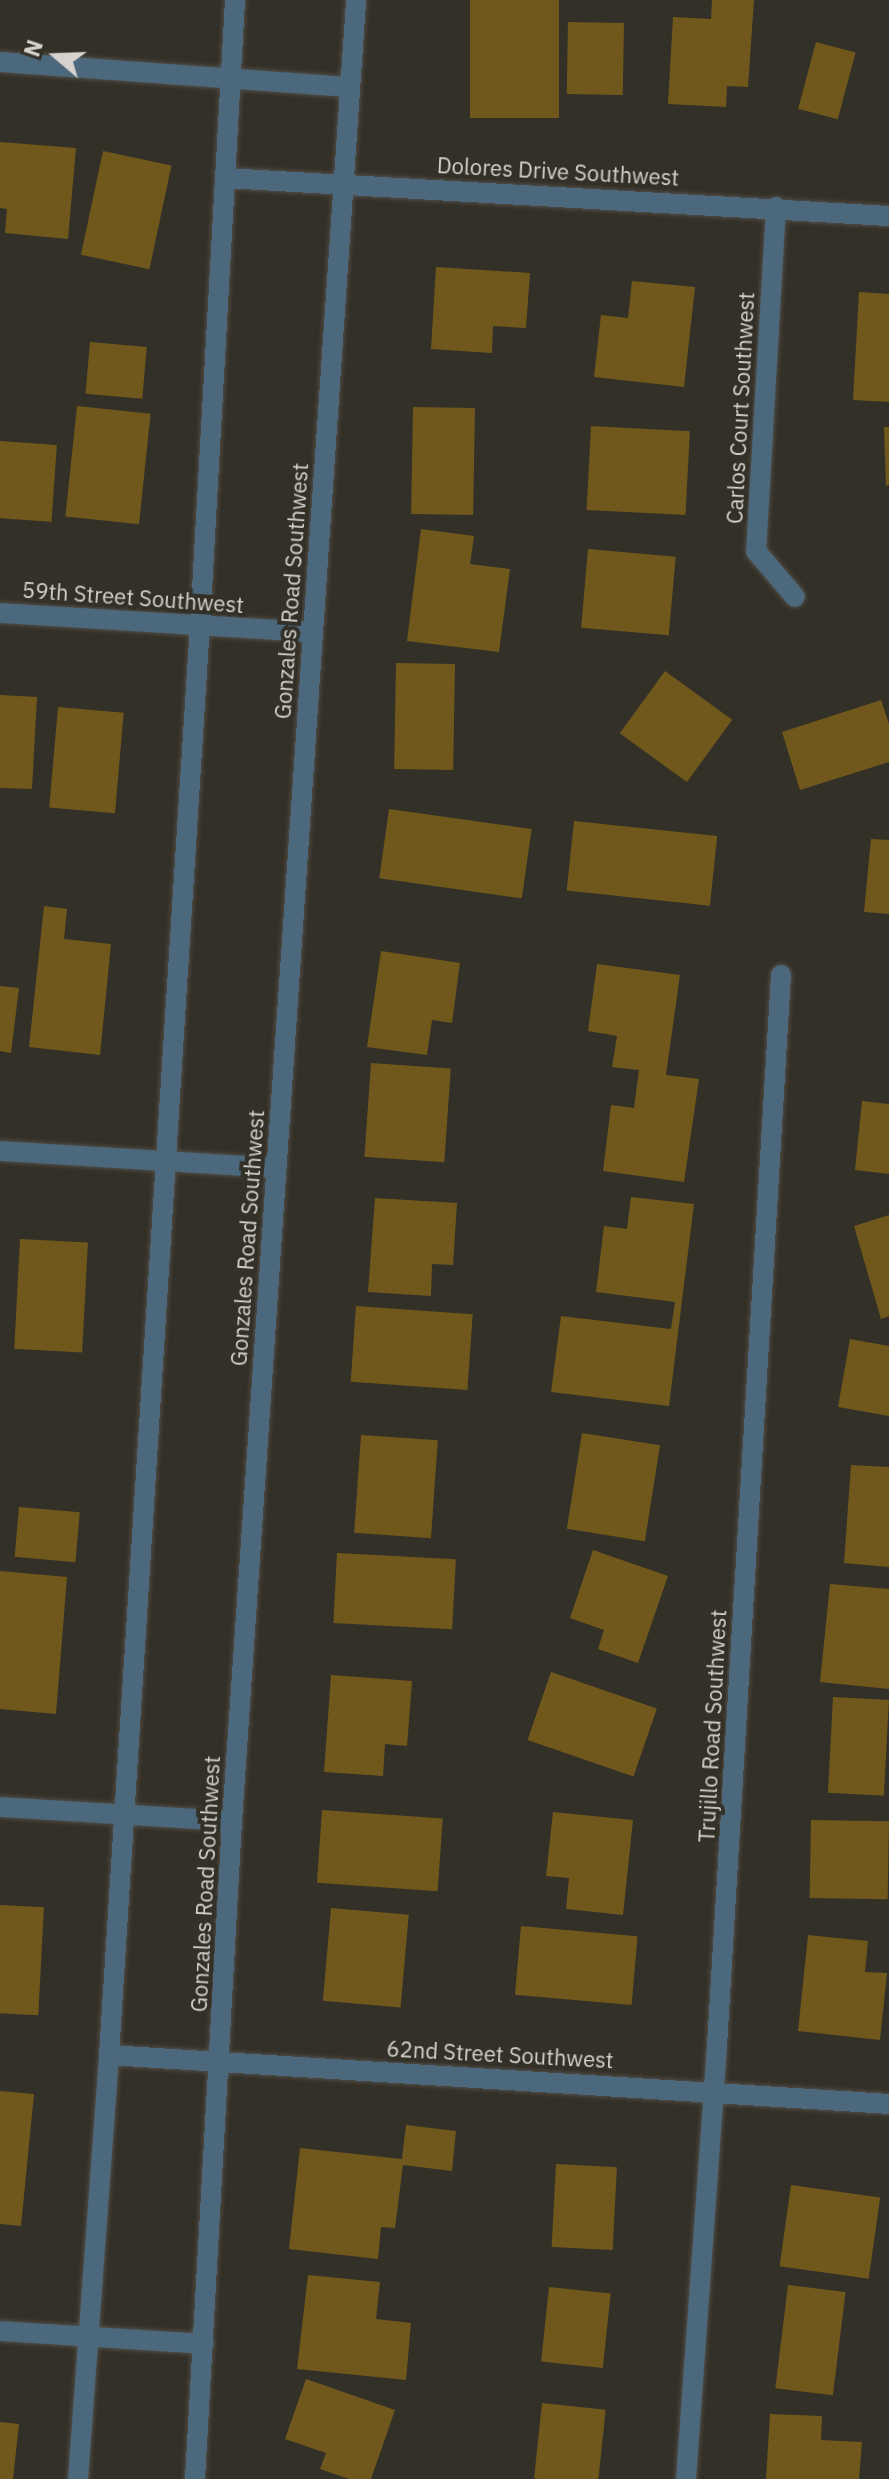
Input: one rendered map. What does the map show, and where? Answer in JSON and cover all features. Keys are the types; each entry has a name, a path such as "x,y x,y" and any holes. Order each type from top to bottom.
{"street":[{"path":"78,2479 109,2055 200,625 235,0"},
{"name":"Gonzales Road Southwest","path":"195,2479 232,1821 356,0"},
{"path":"0,62 349,87"},
{"name":"Dolores Drive Southwest","path":"225,178 776,207 889,216"},
{"name":"Carlos Court Southwest","path":"776,207 756,551 795,597"},
{"name":"59th Street Southwest","path":"0,613 312,632"},
{"name":"Trujillo Road Southwest","path":"686,2479 714,2091 781,975"},
{"path":"0,1151 276,1168"},
{"path":"0,1807 232,1821"},
{"name":"62nd Street Southwest","path":"109,2055 889,2104"},
{"path":"0,2331 204,2344"}],"building":[{"path":"470,0 559,0 559,118 470,118"},
{"path":"712,0 754,0 748,87 727,86 726,107 668,104 673,17 711,19"},
{"path":"568,22 624,23 623,95 567,94"},
{"path":"816,42 856,53 838,119 798,109"},
{"path":"0,142 76,148 68,239 5,233 7,209 0,208"},
{"path":"103,151 171,166 149,269 81,255"},
{"path":"436,267 530,273 526,328 493,326 492,353 431,349"},
{"path":"632,281 695,287 684,387 594,377 601,315 628,318"},
{"path":"859,292 889,294 889,402 853,400"},
{"path":"90,342 147,347 142,399 85,394"},
{"path":"77,406 151,414 139,524 65,516"},
{"path":"413,407 475,408 473,515 411,514"},
{"path":"591,426 690,431 685,515 587,510"},
{"path":"884,427 889,427 889,485 886,486"},
{"path":"0,441 57,445 51,522 0,518"},
{"path":"421,529 474,536 470,564 510,569 499,652 407,641"},
{"path":"588,549 676,557 669,635 581,628"},
{"path":"396,663 455,664 453,770 394,769"},
{"path":"665,671 732,720 687,782 620,733"},
{"path":"0,695 37,697 32,789 0,788"},
{"path":"881,700 889,724 889,762 800,790 782,732"},
{"path":"58,707 124,713 115,813 49,808"},
{"path":"389,809 532,829 522,898 379,878"},
{"path":"574,821 717,836 710,906 567,891"},
{"path":"871,839 889,840 889,914 864,912"},
{"path":"44,906 67,909 64,939 111,944 100,1055 29,1047"},
{"path":"381,951 460,963 452,1023 432,1020 427,1055 367,1047"},
{"path":"597,964 680,975 666,1075 699,1079 684,1182 603,1171 611,1105 634,1108 639,1070 612,1067 617,1036 588,1031"},
{"path":"0,986 19,988 11,1053 0,1051"},
{"path":"371,1063 451,1069 444,1162 364,1157"},
{"path":"862,1101 889,1104 889,1174 855,1170"},
{"path":"631,1197 694,1204 669,1406 551,1392 561,1316 671,1329 675,1302 596,1292 604,1226 627,1229"},
{"path":"375,1198 457,1203 453,1265 432,1264 431,1296 368,1292"},
{"path":"889,1215 889,1316 881,1319 854,1226"},
{"path":"20,1239 88,1243 82,1352 14,1349"},
{"path":"356,1306 473,1314 467,1390 351,1382"},
{"path":"850,1339 889,1346 889,1416 838,1407"},
{"path":"582,1433 660,1445 645,1541 567,1529"},
{"path":"361,1435 438,1440 431,1538 354,1533"},
{"path":"851,1465 889,1467 889,1567 844,1563"},
{"path":"19,1507 80,1512 75,1562 15,1557"},
{"path":"593,1550 668,1576 638,1663 598,1649 604,1630 570,1618"},
{"path":"337,1553 456,1559 452,1629 333,1623"},
{"path":"0,1571 67,1577 56,1714 0,1709"},
{"path":"830,1584 889,1589 889,1689 820,1682"},
{"path":"551,1672 657,1708 633,1777 528,1740"},
{"path":"331,1675 412,1681 407,1746 385,1744 383,1776 324,1772"},
{"path":"833,1697 889,1700 884,1796 828,1793"},
{"path":"322,1810 443,1818 438,1891 317,1883"},
{"path":"553,1812 633,1820 623,1915 566,1909 569,1878 546,1876"},
{"path":"811,1820 889,1821 888,1899 810,1898"},
{"path":"0,1905 44,1907 38,2015 0,2013"},
{"path":"331,1908 409,1915 401,2007 323,2001"},
{"path":"521,1926 638,1936 632,2005 515,1995"},
{"path":"808,1935 868,1941 865,1972 887,1973 880,2040 798,2031"},
{"path":"0,2091 34,2094 21,2226 0,2224"},
{"path":"406,2125 456,2131 452,2171 403,2165 395,2228 381,2227 378,2259 289,2249 300,2148 402,2159"},
{"path":"556,2164 617,2167 613,2250 552,2247"},
{"path":"791,2185 880,2198 869,2279 780,2266"},
{"path":"308,2275 380,2282 376,2319 411,2323 406,2380 297,2369"},
{"path":"788,2285 846,2292 833,2395 775,2388"},
{"path":"549,2287 611,2293 603,2368 541,2362"},
{"path":"306,2379 395,2410 371,2479 349,2479 320,2469 326,2453 285,2439"},
{"path":"542,2403 606,2410 598,2479 534,2479"},
{"path":"770,2414 822,2416 821,2440 862,2442 859,2479 766,2479"},
{"path":"0,2422 19,2424 13,2479 0,2479"}]}
